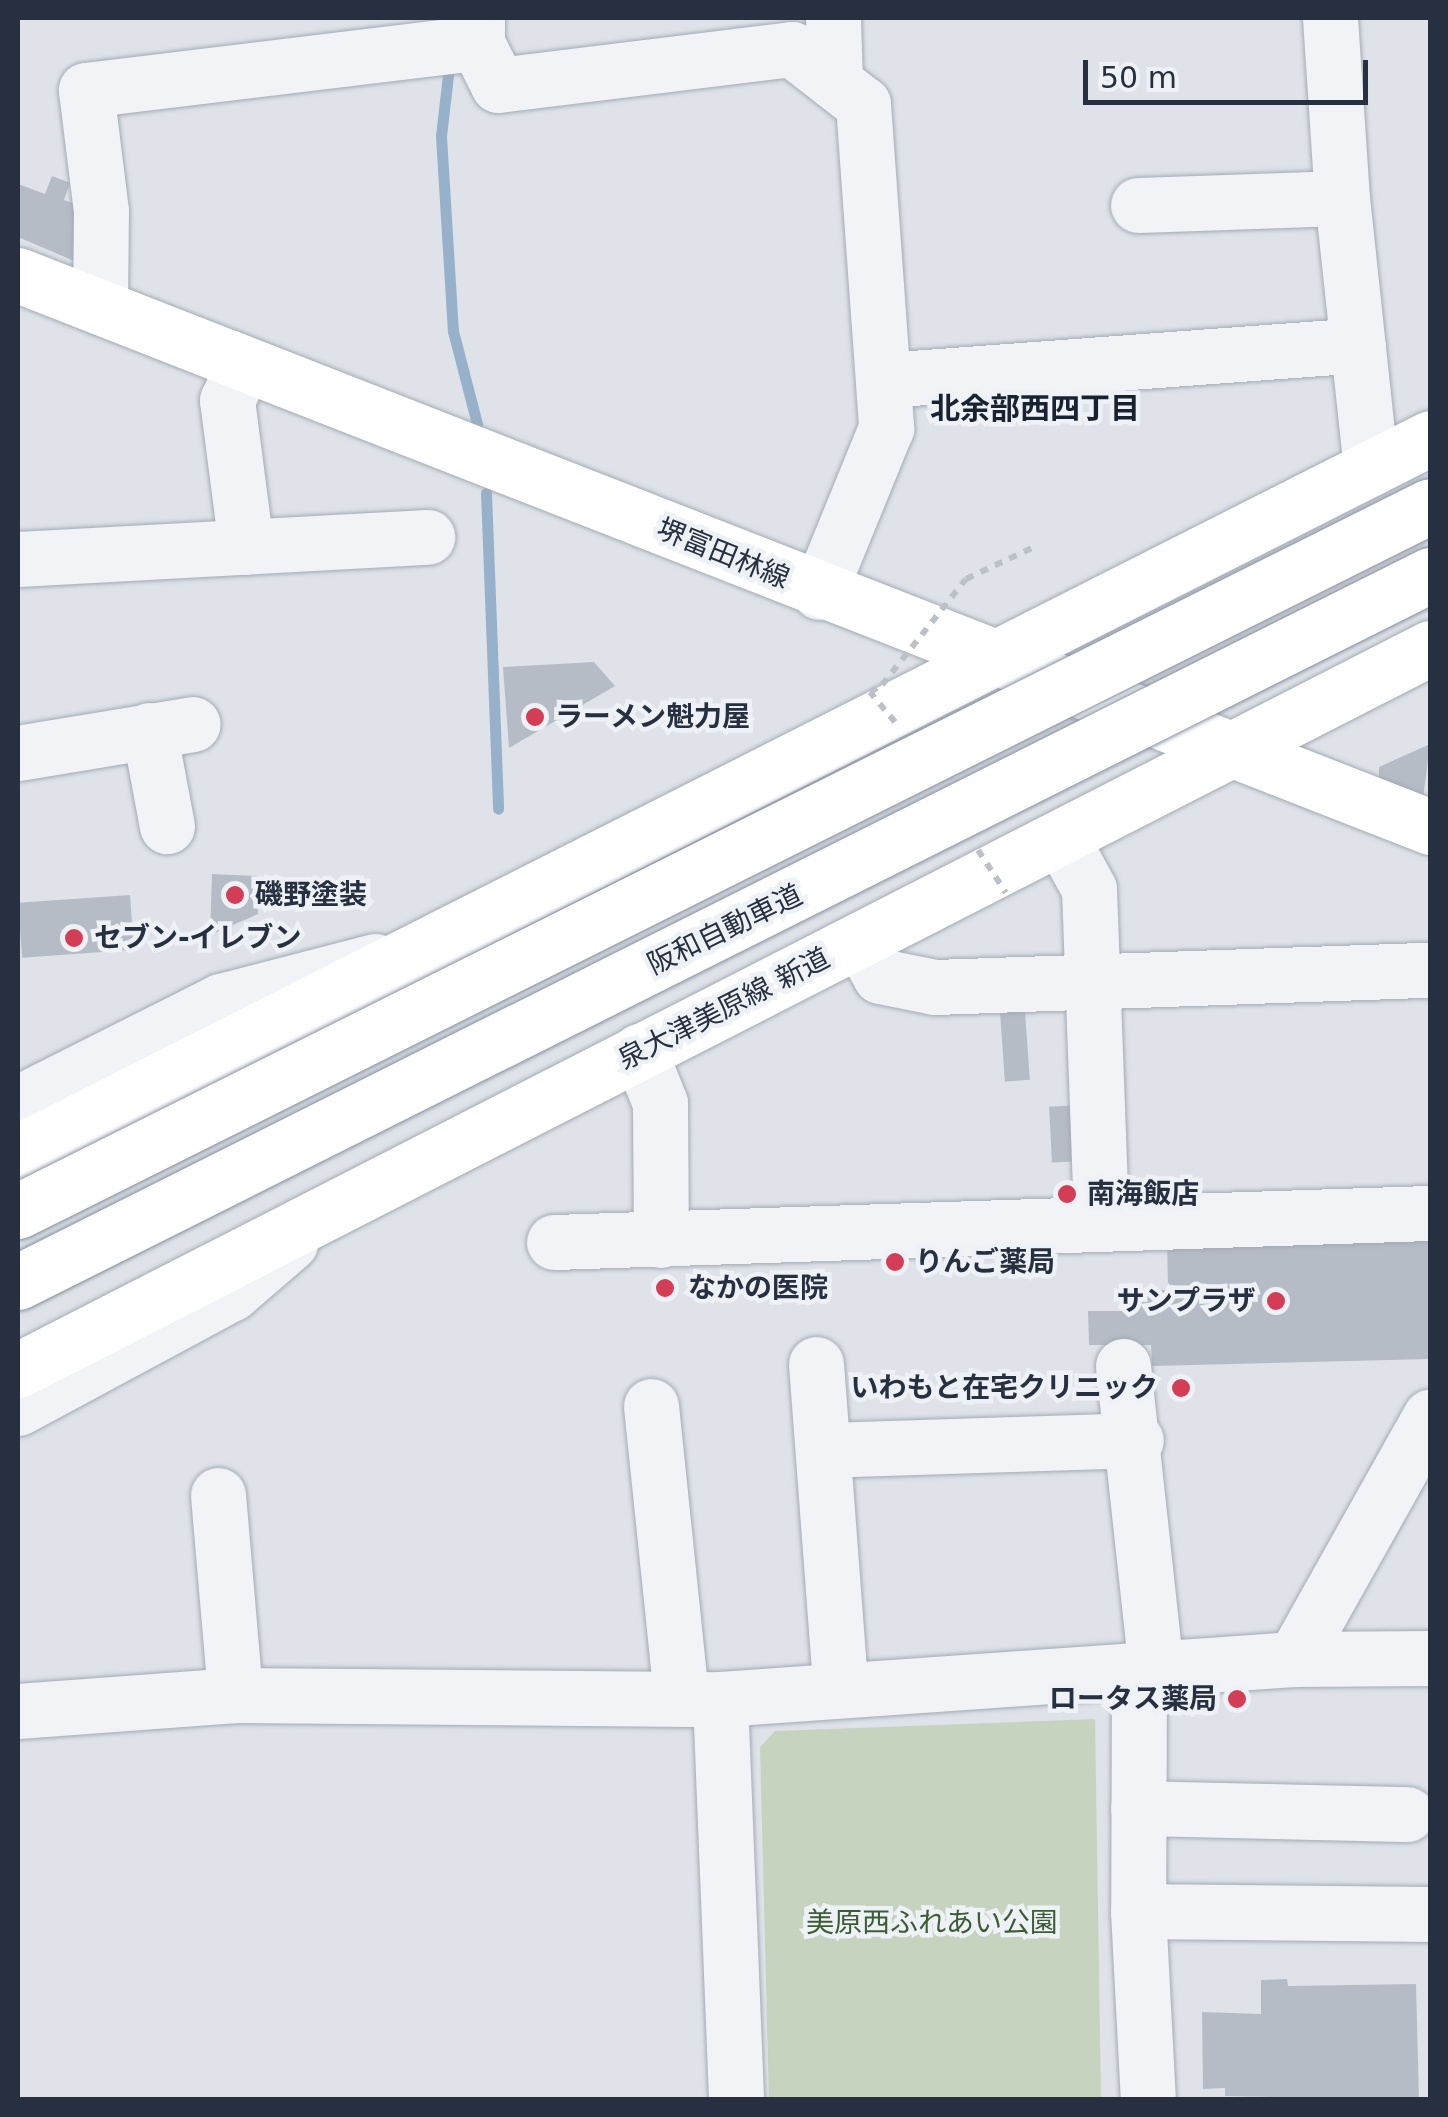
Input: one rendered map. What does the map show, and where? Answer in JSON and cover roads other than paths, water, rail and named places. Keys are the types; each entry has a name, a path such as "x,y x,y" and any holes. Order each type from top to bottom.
{"main road":[{"name":"堺富田林線","path":"18,275 1226,751 1430,827"},
{"path":"18,1152 583,870 1430,438"},
{"path":"18,1211 1430,506"},
{"name":"阪和自動車道","path":"18,1282 1430,575"},
{"name":"泉大津美原線 新道","path":"18,1370 1430,648"},
{"path":"583,870 639,1051"}],"street":[{"path":"833,18 834,82"},
{"path":"1330,18 1342,198 1372,468"},
{"path":"100,307 101,211 86,90 477,30 498,85 792,49 864,104 885,380 886,428 820,592"},
{"path":"1138,205 1342,198"},
{"path":"885,380 1358,345"},
{"path":"244,364 227,400 246,547"},
{"path":"18,559 426,537"},
{"path":"18,753 171,727 167,826"},
{"path":"1061,838 1089,889 1101,1222"},
{"path":"860,940 880,976 901,985 1092,984 1430,970"},
{"path":"18,1103 221,1001 419,950"},
{"path":"639,1051 660,1103 661,1240"},
{"path":"18,1408 232,1293 326,1212"},
{"path":"554,1242 1430,1213"},
{"path":"816,1364 840,1685"},
{"path":"1123,1366 1136,1440 1148,1672 1138,1808 1138,1910 1148,2100"},
{"path":"651,1406 700,1698 736,2100"},
{"path":"1294,1659 1430,1417"},
{"path":"822,1450 1136,1440"},
{"path":"218,1495 236,1695"},
{"path":"18,1711 236,1695 700,1698 840,1685 1148,1672 1294,1659 1430,1658"},
{"path":"1138,1808 1407,1814"},
{"path":"1138,1910 1430,1914"}],"waterway":[{"path":"450,58 441,136 453,331 477,424"},
{"path":"486,493 498,809"}],"place":[{"name":"ラーメン魁力屋","path":"535,717"},
{"name":"磯野塗装","path":"235,895"},
{"name":"セブン-イレブン","path":"74,938"},
{"name":"南海飯店","path":"1067,1194"},
{"name":"りんご薬局","path":"895,1262"},
{"name":"なかの医院","path":"665,1288"},
{"name":"サンプラザ","path":"1276,1301"},
{"name":"いわもと在宅クリニック","path":"1181,1388"},
{"name":"ロータス薬局","path":"1237,1699"}],"district":[{"name":"北余部西四丁目","path":"1035,409"}],"park label":[{"name":"美原西ふれあい公園","path":"932,1923"}]}
